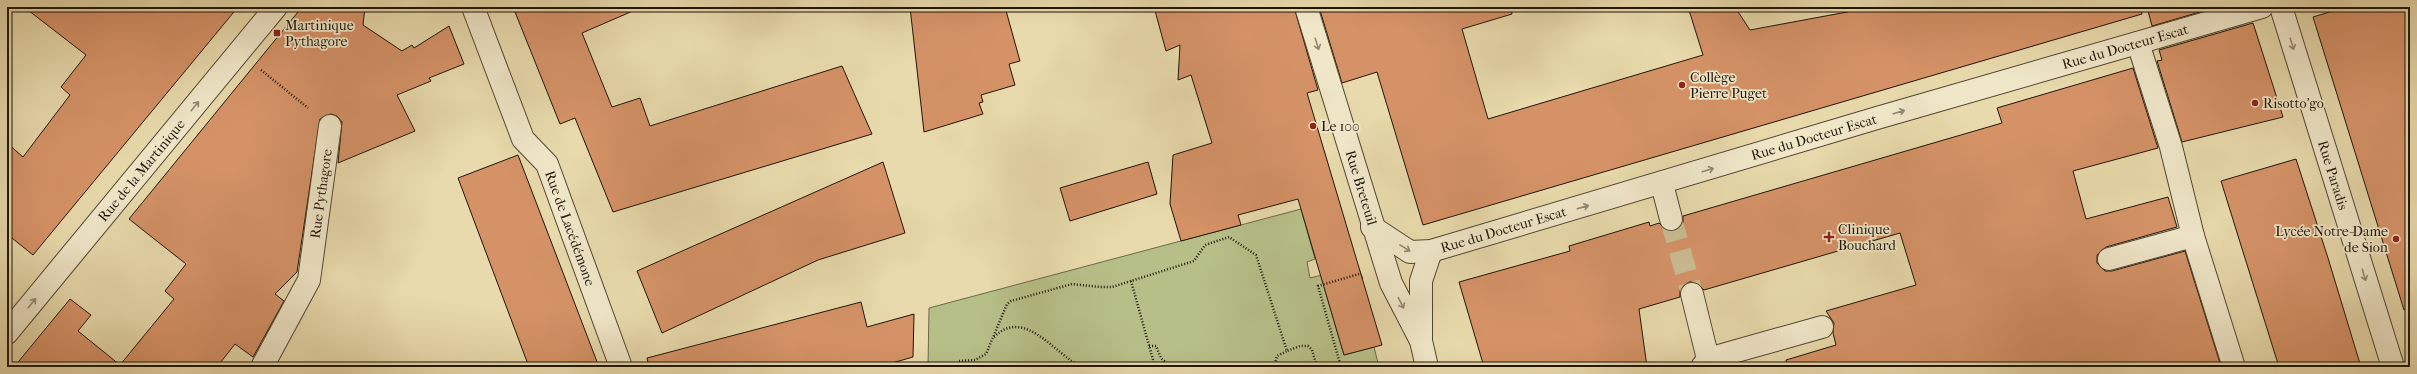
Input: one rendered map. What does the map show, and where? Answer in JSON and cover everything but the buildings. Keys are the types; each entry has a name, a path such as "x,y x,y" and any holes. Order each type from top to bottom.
{"street":[{"name":"Rue de la Martinique","path":"7,333 276,7"},
{"name":"Rue de Lacédémone","path":"473,7 523,139 547,164 621,367"},
{"name":"Rue Breteuil","path":"1306,7 1372,227 1391,283 1421,341"},
{"name":"Rue du Docteur Escat","path":"1372,227 1410,252 1432,251 1662,184 1877,118 2138,44 2262,7"},
{"name":"Rue Paradis","path":"2281,7 2393,367"},
{"path":"2138,44 2171,147 2193,236 2233,364 2231,367"},
{"name":"Rue Pythagore","path":"262,367 309,280 330,126"},
{"path":"1662,184 1671,219"},
{"path":"2109,259 2193,236"},
{"name":"Rue Breteuil","path":"1427,367 1421,341 1421,281 1432,251"},
{"path":"1692,294 1705,363 1822,327"}],"path":[{"path":"238,52 330,126"},
{"path":"959,367 959,361 974,360 986,354 1007,304 1016,299 1072,284 1100,288 1131,281 1194,261 1205,245 1229,237 1256,255 1287,351"},
{"path":"1341,367 1318,286 1359,274"},
{"path":"1131,281 1155,367"},
{"path":"992,338 1002,330 1011,328 1035,331 1067,359 1082,367"},
{"path":"1149,346 1156,346 1161,358 1171,367"},
{"path":"1274,367 1277,356 1303,346 1310,347 1317,367"}],"green space":[{"path":"1301,209 1315,259 1307,262 1310,278 1358,266 1363,279 1325,290 1344,355 1374,347 1379,367 928,367 929,308"}],"tunnel":[{"path":"1671,219 1692,294"}],"place":[{"name":"Martinique Pythagore","path":"277,33"},
{"name":"Collège Pierre Puget","path":"1682,85"},
{"name":"Risotto'go","path":"2255,103"},
{"name":"Le 100","path":"1313,126"},
{"name":"Clinique Bouchard","path":"1829,237"},
{"name":"Lycée Notre-Dame de Sion","path":"2396,239"}]}
